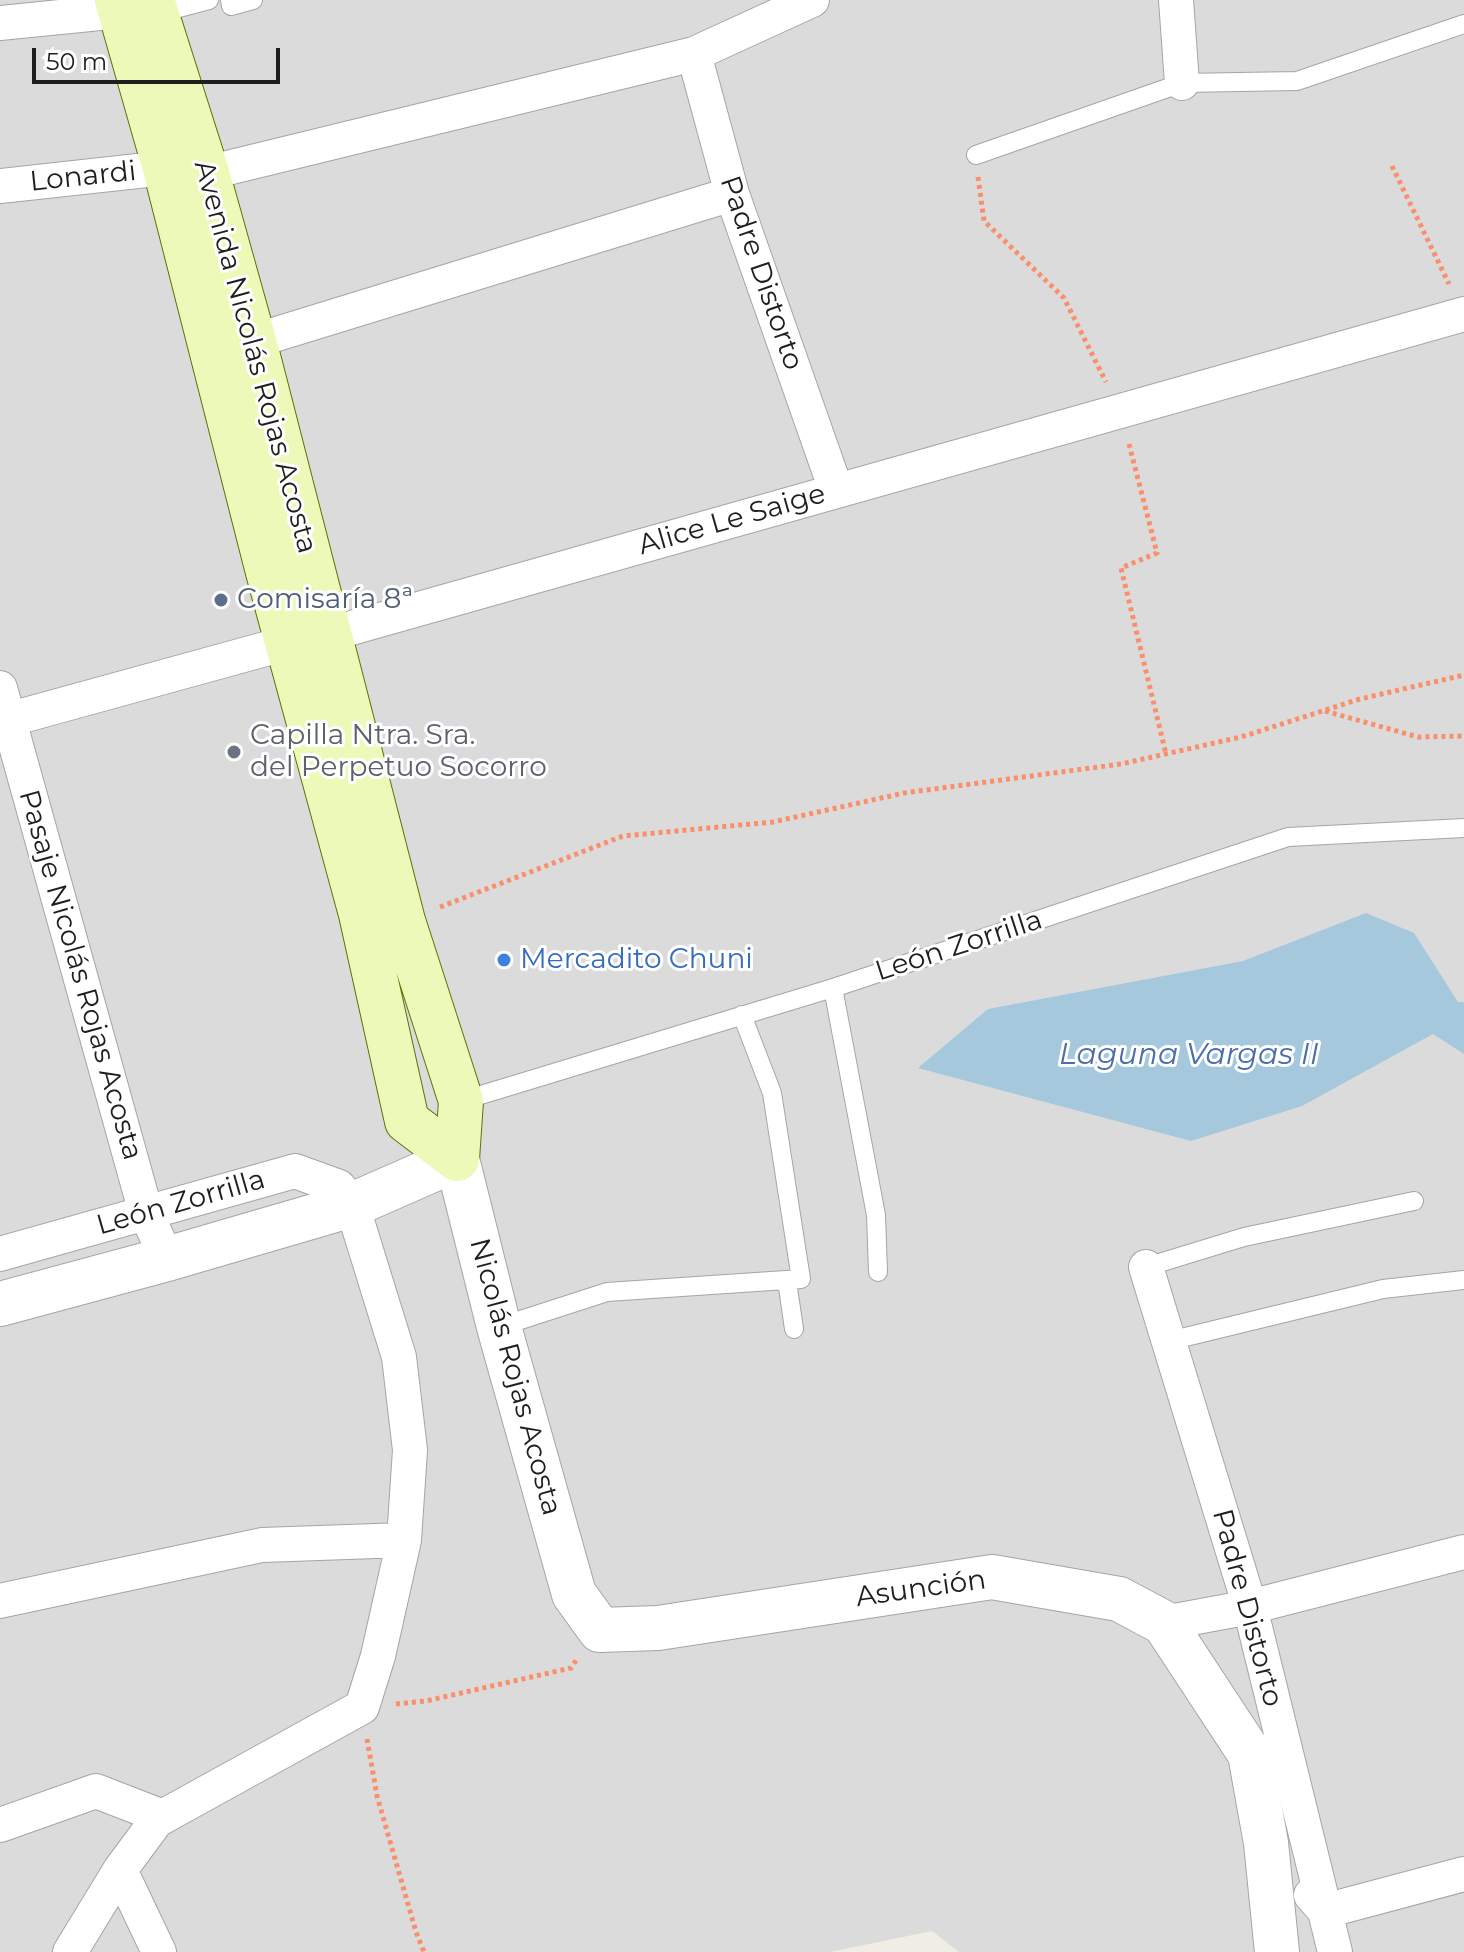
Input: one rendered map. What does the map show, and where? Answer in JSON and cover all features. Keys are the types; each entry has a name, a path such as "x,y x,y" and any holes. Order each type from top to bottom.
{"main road":[{"name":"Avenida Nicolás Rojas Acosta","path":"136,6 186,171 287,643 361,914 407,1121 457,1159"},
{"name":"Avenida Nicolás Rojas Acosta","path":"186,171 254,341 403,921 461,1101 457,1159"}],"street":[{"name":"Lonardi","path":"0,186 186,171 694,54 812,0"},
{"path":"1176,0 1182,83"},
{"path":"0,23 136,6"},
{"name":"Padre Distorto","path":"694,54 732,194 836,490"},
{"path":"254,341 732,194"},
{"name":"Alice Le Saige","path":"3,710 330,634 1464,314"},
{"name":"Pasaje Nicolás Rojas Acosta","path":"3,710 146,1213 167,1259"},
{"name":"León Zorrilla","path":"0,1304 352,1205 457,1159"},
{"name":"Nicolás Rojas Acosta","path":"457,1159 499,1327 574,1594 600,1630"},
{"name":"León Zorrilla","path":"0,1254 295,1171 339,1187 352,1205"},
{"path":"70,1952 120,1870 157,1820 362,1707 378,1656 404,1540 410,1450 399,1357 352,1205"},
{"name":"Padre Distorto","path":"1146,1267 1250,1607 1335,1952"},
{"path":"0,1601 262,1545 404,1540"},
{"path":"1164,1623 1250,1607 1464,1552"},
{"name":"Asunción","path":"600,1630 658,1628 992,1577 1119,1599 1164,1623"},
{"name":"Padre Distorto","path":"1164,1623 1250,1754 1266,1843 1277,1952"},
{"path":"0,1825 96,1791 163,1817"},
{"path":"1266,1843 1325,1911 1464,1874"},
{"path":"120,1870 159,1952"}],"lane":[{"path":"136,6 209,0"},
{"path":"230,0 231,6 253,0"},
{"path":"976,155 1182,83 1297,81 1464,24"},
{"name":"León Zorrilla","path":"461,1101 833,988 1288,837 1464,828"},
{"path":"833,988 876,1215 878,1272"},
{"path":"499,1327 607,1292 801,1279 772,1093 742,1015"},
{"path":"1146,1267 1244,1237 1414,1201"},
{"path":"1169,1341 1383,1289 1464,1280"},
{"path":"787,1281 794,1329"}],"path":[{"path":"1392,166 1464,314"},
{"path":"403,921 623,836 773,822 904,793 1121,764 1241,737 1324,710 1464,675"},
{"path":"1324,710 1418,737 1464,736"},
{"path":"424,1952 377,1796 362,1707 426,1701 571,1668 600,1630"}],"shaded area":[{"path":"0,0 1464,0 1464,1952 959,1952 932,1931 830,1952 0,1952"}],"water":[{"name":"Laguna Vargas II","path":"1366,913 1414,933 1458,1002 1464,1002 1464,1054 1433,1034 1302,1106 1191,1141 918,1068 988,1009 1243,961"}],"place":[{"name":"Comisaría 8ª","path":"221,600"},
{"name":"Capilla Ntra. Sra. del Perpetuo Socorro","path":"234,752"},
{"name":"Mercadito Chuni","path":"504,960"}]}
